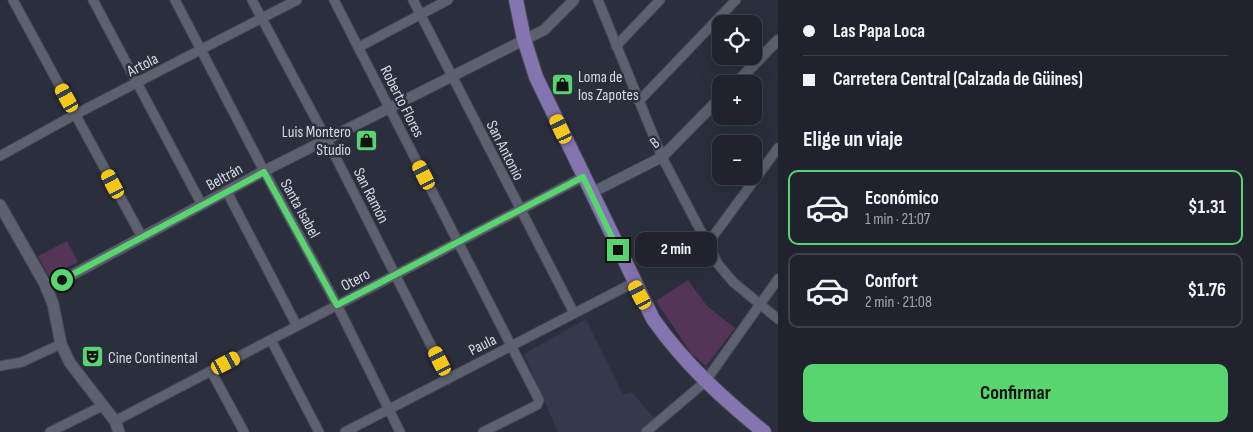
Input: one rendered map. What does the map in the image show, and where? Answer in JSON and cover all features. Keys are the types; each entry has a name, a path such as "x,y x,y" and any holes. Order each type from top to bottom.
{"main road":[{"path":"516,0 524,39 536,77 653,319 672,346 705,382 764,432"},
{"path":"0,204 53,304 61,344 80,378 117,427"}],"street":[{"path":"13,0 142,237"},
{"path":"92,0 202,205"},
{"name":"Santa Isabel","path":"174,0 202,50 264,172 337,305 400,432"},
{"name":"San Ramón","path":"252,0 327,140 448,378"},
{"name":"Artola","path":"0,156 76,114 138,84 297,0"},
{"name":"Roberto Flores","path":"334,0 513,345 539,403 483,432"},
{"name":"San Antonio","path":"413,0 519,210 574,313"},
{"path":"359,47 448,0"},
{"name":"Beltrán","path":"46,289 264,172 544,30 574,0"},
{"path":"598,0 662,157 718,264 733,282 759,305 778,318"},
{"path":"616,46 660,0"},
{"path":"639,101 736,0"},
{"path":"744,75 778,40"},
{"name":"B","path":"592,193 662,157 712,106"},
{"path":"708,243 778,148"},
{"name":"Otero","path":"117,427 211,371 583,177"},
{"path":"227,192 297,326"},
{"path":"646,432 705,382 778,279"},
{"name":"Paula","path":"345,432 634,282"},
{"path":"271,340 319,432"},
{"path":"0,366 22,362 61,344"},
{"path":"211,371 244,432"},
{"path":"50,432 102,406"}],"shaded area":[{"path":"67,241 78,262 49,277 38,256"},
{"path":"688,280 707,306 735,328 706,366 691,353 656,301"},
{"path":"586,319 623,395 632,392 656,421 643,432 558,432 524,354"}],"place":[{"name":"Loma de los Zapotes","path":"562,85"},
{"name":"Luis Montero Studio","path":"367,140"},
{"name":"Cine Continental","path":"92,357"}],"route":[{"path":"62,280 264,172 337,305 583,177 618,250"}]}
